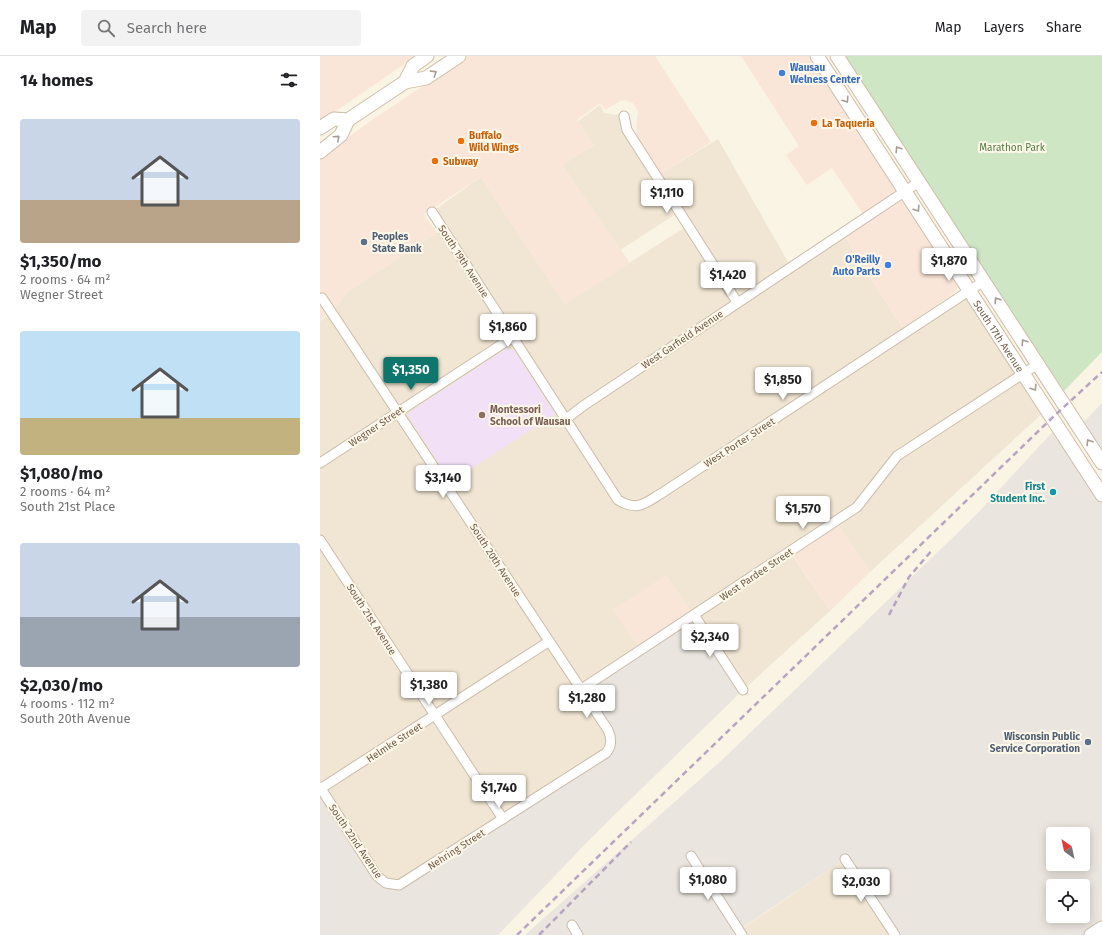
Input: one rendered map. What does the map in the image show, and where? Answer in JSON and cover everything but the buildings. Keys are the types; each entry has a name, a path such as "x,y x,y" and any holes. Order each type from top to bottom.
{"main road":[{"path":"405,82 414,65 427,56"},
{"path":"320,152 340,137 348,120 405,82 426,78 459,56"},
{"name":"South 17th Avenue","path":"817,56 1102,495"},
{"name":"South 17th Avenue","path":"837,56 1102,463"},
{"path":"320,128 334,119 348,120"},
{"path":"1091,935 1102,928"}],"street":[{"path":"624,116 627,130 737,302"},
{"name":"West Garfield Avenue","path":"566,419 737,302 919,182"},
{"name":"South 19th Avenue","path":"432,212 600,472"},
{"name":"West Porter Street","path":"600,472 618,500 631,507 640,506 984,280"},
{"name":"South 20th Avenue","path":"322,298 398,411 548,642 608,730 611,744"},
{"name":"Wegner Street","path":"320,463 513,337"},
{"name":"West Pardee Street","path":"580,690 857,507 897,456 1038,364"},
{"name":"South 21st Avenue","path":"320,540 434,716 503,819"},
{"path":"694,615 742,690"},
{"name":"Helmke Street","path":"320,788 548,642"},
{"name":"Nehring Street","path":"399,885 606,753 611,744"},
{"name":"South 22nd Avenue","path":"320,788 377,876 386,884 399,885"},
{"path":"691,856 742,935"},
{"path":"845,859 895,935"},
{"path":"572,925 578,935"}],"shaded area":[{"path":"320,56 416,56 320,122"},
{"path":"468,56 655,56 711,142 658,175 637,138 636,128 638,111 633,103 625,100 620,101 605,110 600,103 577,120 594,145 562,165 630,263 565,304 481,177 424,214 437,233 347,292 336,308 320,320 320,158 369,122"},
{"path":"741,56 809,56 957,283 957,289 950,296 903,328 844,236 868,221 832,168 807,185 786,155 799,146"},
{"path":"600,105 604,113 624,116 656,176 718,139 791,267 842,233 906,333 970,290 1047,409 870,572 835,521 790,552 830,611 743,690 613,609 641,650 608,730 609,749 403,883 386,883 320,789 320,321 332,312 347,292 443,229 432,212 481,177 565,304 687,226 679,212 620,250 562,165 594,145 577,122"},
{"name":"Montessori School of Wausau","path":"506,349 512,349 516,353 555,414 451,482 410,419 409,414 414,409"},
{"path":"1102,403 1102,463 1079,427"},
{"path":"1058,426 1102,495 1102,928 1091,935 895,935 845,859 739,930 742,935 525,935 723,759 974,517"},
{"path":"835,521 870,572 830,611 790,551"},
{"path":"666,575 694,615 641,650 613,610"},
{"path":"694,615 743,690 595,834 498,935 320,935 320,789 377,876 394,885 606,753 611,740 580,690"},
{"path":"842,861 890,935 748,935 743,928"}],"green space":[{"name":"Marathon Park","path":"844,56 1102,56 1102,352 1064,391"}],"railway":[{"path":"517,935 1053,417 1102,372"},
{"path":"889,615 909,577 933,549"},
{"path":"539,935 631,842"}],"place":[{"name":"Wausau Welness Center","path":"782,73"},
{"name":"La Taqueria","path":"814,123"},
{"name":"Buffalo Wild Wings","path":"461,141"},
{"name":"Subway","path":"435,161"},
{"name":"Peoples State Bank","path":"364,242"},
{"name":"O'Reilly Auto Parts","path":"888,265"},
{"name":"Montessori School of Wausau","path":"482,415"},
{"name":"First Student Inc.","path":"1053,492"},
{"name":"Wisconsin Public Service Corporation","path":"1088,742"}]}
